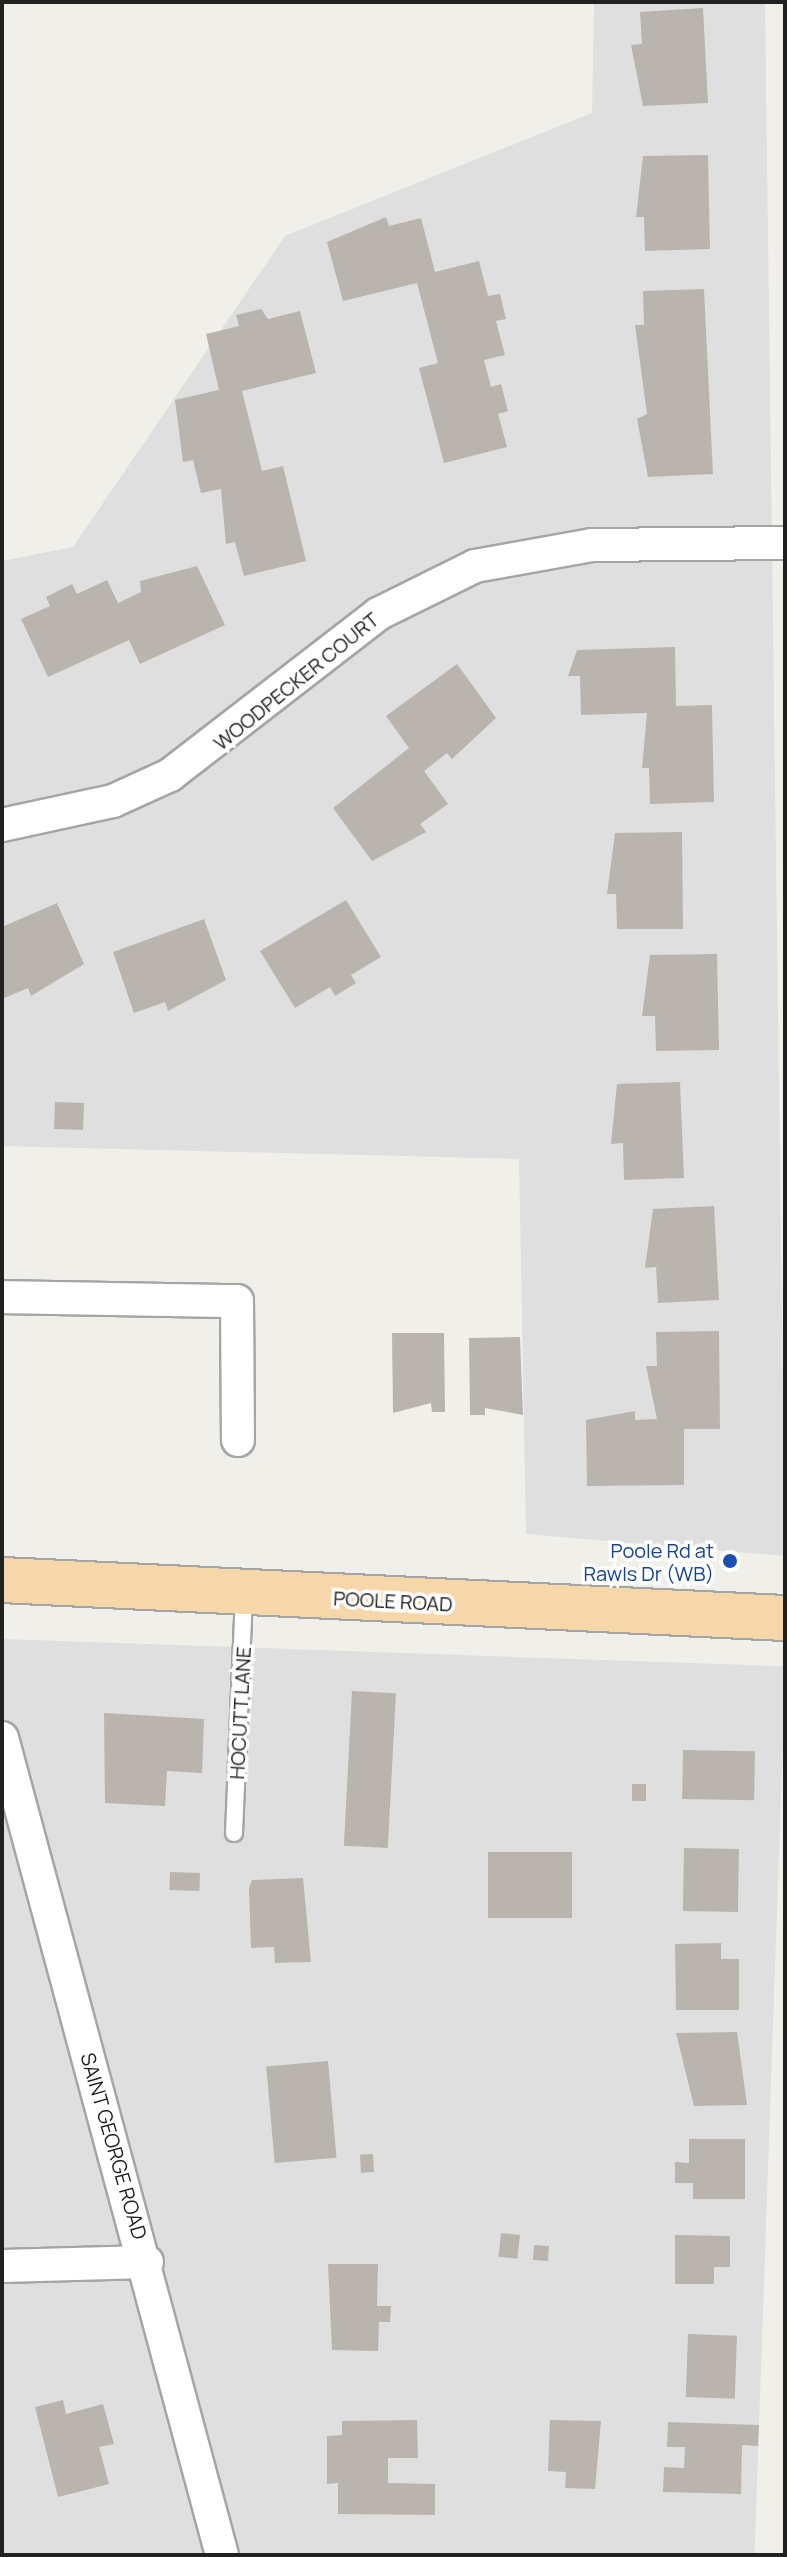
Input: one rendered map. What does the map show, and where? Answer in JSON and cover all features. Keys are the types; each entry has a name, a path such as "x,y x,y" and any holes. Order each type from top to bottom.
{"main road":[{"name":"POOLE ROAD","path":"2,1580 785,1618"}],"street":[{"name":"WOODPECKER COURT","path":"2,825 113,801 170,775 219,744 378,614 475,566 592,545 785,543"},
{"path":"2,1297 237,1301 238,1440"},
{"name":"SAINT GEORGE ROAD","path":"2,1738 147,2262 222,2555"},
{"path":"2,2266 147,2262"}],"lane":[{"name":"HOCUTT LANE","path":"234,1833 244,1594"}],"shaded area":[{"path":"594,2 765,2 785,1556 526,1534 519,1159 2,1146 2,561 73,547 285,236 592,113"},
{"path":"2,1639 785,1666 754,2555 2,2555"}],"building":[{"path":"703,8 708,103 643,106 631,45 642,44 640,12"},
{"path":"708,155 710,249 645,251 644,217 636,217 643,156"},
{"path":"386,217 389,226 421,218 435,272 479,261 488,296 500,294 506,319 496,321 505,355 484,360 491,387 501,384 508,411 498,414 507,447 444,463 419,368 438,363 417,283 343,301 327,242"},
{"path":"704,289 713,474 648,477 637,419 647,414 635,325 644,325 643,291"},
{"path":"261,309 268,319 300,311 316,373 242,391 262,471 283,466 306,561 244,576 235,542 226,544 221,489 201,493 193,460 183,462 175,400 219,390 206,334 239,326 236,315"},
{"path":"197,566 225,625 140,664 129,640 48,677 21,619 50,606 46,597 72,584 77,594 107,580 118,603 141,592 140,581"},
{"path":"675,647 676,706 712,705 714,802 650,804 649,768 642,768 647,713 581,715 580,676 568,676 577,650"},
{"path":"457,664 496,718 452,759 447,753 424,771 448,804 420,824 426,832 372,861 333,808 409,748 386,716"},
{"path":"682,832 683,929 617,929 616,894 607,894 615,833"},
{"path":"346,900 381,957 351,975 356,983 335,996 330,987 295,1008 260,951"},
{"path":"57,903 84,964 31,996 28,988 2,999 2,927"},
{"path":"204,919 226,980 168,1011 165,1002 134,1013 113,952"},
{"path":"717,954 719,1050 656,1051 655,1016 642,1016 650,955"},
{"path":"680,1082 684,1178 624,1180 623,1143 611,1144 617,1084"},
{"path":"55,1102 84,1103 83,1130 54,1129"},
{"path":"714,1206 719,1300 658,1303 656,1267 645,1268 653,1209"},
{"path":"719,1331 720,1429 684,1429 684,1485 587,1486 586,1420 635,1411 635,1420 657,1419 646,1366 657,1366 656,1332"},
{"path":"392,1333 444,1333 445,1412 432,1412 431,1403 393,1413"},
{"path":"520,1337 523,1415 485,1408 485,1415 470,1415 469,1338"},
{"path":"352,1691 396,1693 388,1848 344,1846"},
{"path":"104,1713 204,1719 202,1773 167,1771 165,1806 105,1803"},
{"path":"683,1750 755,1751 754,1800 682,1799"},
{"path":"632,1784 646,1784 646,1801 632,1801"},
{"path":"684,1848 739,1849 738,1912 683,1911"},
{"path":"488,1852 572,1852 572,1918 488,1918"},
{"path":"170,1872 200,1873 199,1891 169,1890"},
{"path":"303,1878 311,1962 275,1963 274,1947 251,1948 249,1888 252,1880"},
{"path":"721,1943 721,1959 739,1959 739,2010 676,2010 675,1944"},
{"path":"737,2032 747,2105 694,2106 676,2033"},
{"path":"328,2061 336,2158 275,2163 266,2066"},
{"path":"689,2139 745,2139 745,2199 693,2199 693,2183 675,2183 675,2162 689,2163"},
{"path":"373,2154 374,2172 361,2173 360,2155"},
{"path":"501,2233 520,2235 517,2259 498,2257"},
{"path":"675,2235 730,2236 730,2267 714,2267 714,2284 675,2284"},
{"path":"534,2245 549,2246 548,2261 533,2260"},
{"path":"328,2264 378,2264 377,2306 391,2306 390,2322 379,2322 378,2351 332,2350"},
{"path":"688,2334 737,2336 735,2399 686,2397"},
{"path":"63,2400 66,2414 103,2404 114,2444 99,2447 109,2484 58,2497 35,2407"},
{"path":"417,2420 418,2458 388,2458 388,2483 435,2484 435,2515 338,2514 338,2483 327,2484 327,2436 342,2435 342,2421"},
{"path":"550,2420 601,2421 595,2489 565,2488 566,2472 548,2471"},
{"path":"668,2422 759,2425 758,2446 742,2445 741,2494 663,2492 664,2467 684,2468 685,2447 667,2447"}],"place":[{"name":"Poole Rd at Rawls Dr (WB)","path":"730,1561"}]}
